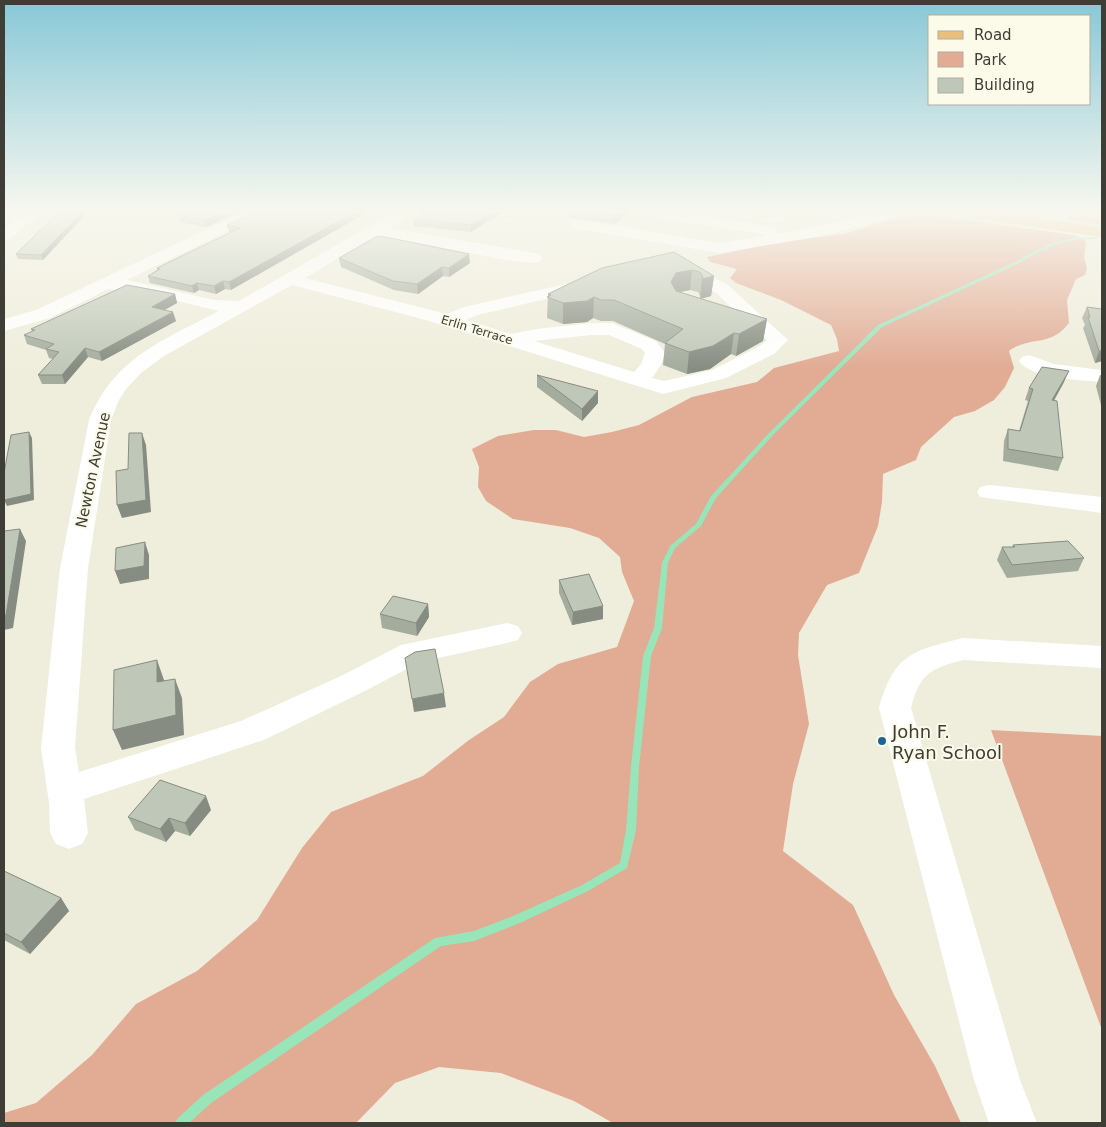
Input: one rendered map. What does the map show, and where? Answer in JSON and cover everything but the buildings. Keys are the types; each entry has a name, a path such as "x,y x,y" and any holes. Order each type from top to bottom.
{"street":[{"path":"4,325 43,314 147,265"},
{"name":"Newton Avenue","path":"69,833 58,748 74,568 100,420 108,400 118,385 134,369 178,340 314,265"},
{"path":"667,266 673,265"},
{"path":"677,265 722,289 774,337"},
{"name":"Erlin Terrace","path":"289,279 447,321 640,379 663,388 719,374 767,350 778,340 774,337"},
{"path":"447,321 470,311 604,280"},
{"path":"107,284 127,284 224,308 241,306"},
{"path":"703,294 722,289"},
{"path":"737,324 774,337"},
{"path":"512,340 536,335 591,329 612,329 650,345 655,353 651,365 640,379"},
{"path":"1028,361 1050,370 1102,376"},
{"path":"989,492 1102,505"},
{"path":"64,791 252,731 352,684 412,653 507,632"},
{"path":"1013,1123 997,1080 895,708 901,685 913,668 935,656 963,649 1102,657"}],"green space":[{"path":"720,265 1086,265 1087,268 1085,275 1076,279 1067,300 1069,323 1055,336 1025,343 1009,351 1014,368 1005,387 994,400 975,411 954,417 921,447 916,460 883,474 882,502 878,526 859,573 827,585 799,633 798,655 809,724 793,784 783,851 853,905 894,995 935,1066 961,1123 613,1123 574,1101 501,1073 439,1067 395,1083 356,1123 4,1123 4,1113 36,1103 92,1055 136,1004 197,971 257,920 302,848 331,812 423,776 469,740 504,717 530,682 558,664 617,647 634,601 622,572 620,557 599,538 570,528 513,519 486,501 478,487 479,467 472,449 498,436 534,430 556,430 584,437 639,425 692,397 757,382 774,368 839,351 837,339 831,325 781,300 736,283 730,278 737,269"},
{"path":"991,730 1102,736 1102,1030"}],"waterway":[{"path":"181,1123 207,1099 439,941 474,936 516,920 585,888 624,865 631,830 635,767 647,656 658,628 665,563 672,547 699,525 713,497 771,434 880,326 1012,265"}],"place":[{"name":"John F. Ryan School","path":"882,741"}]}
